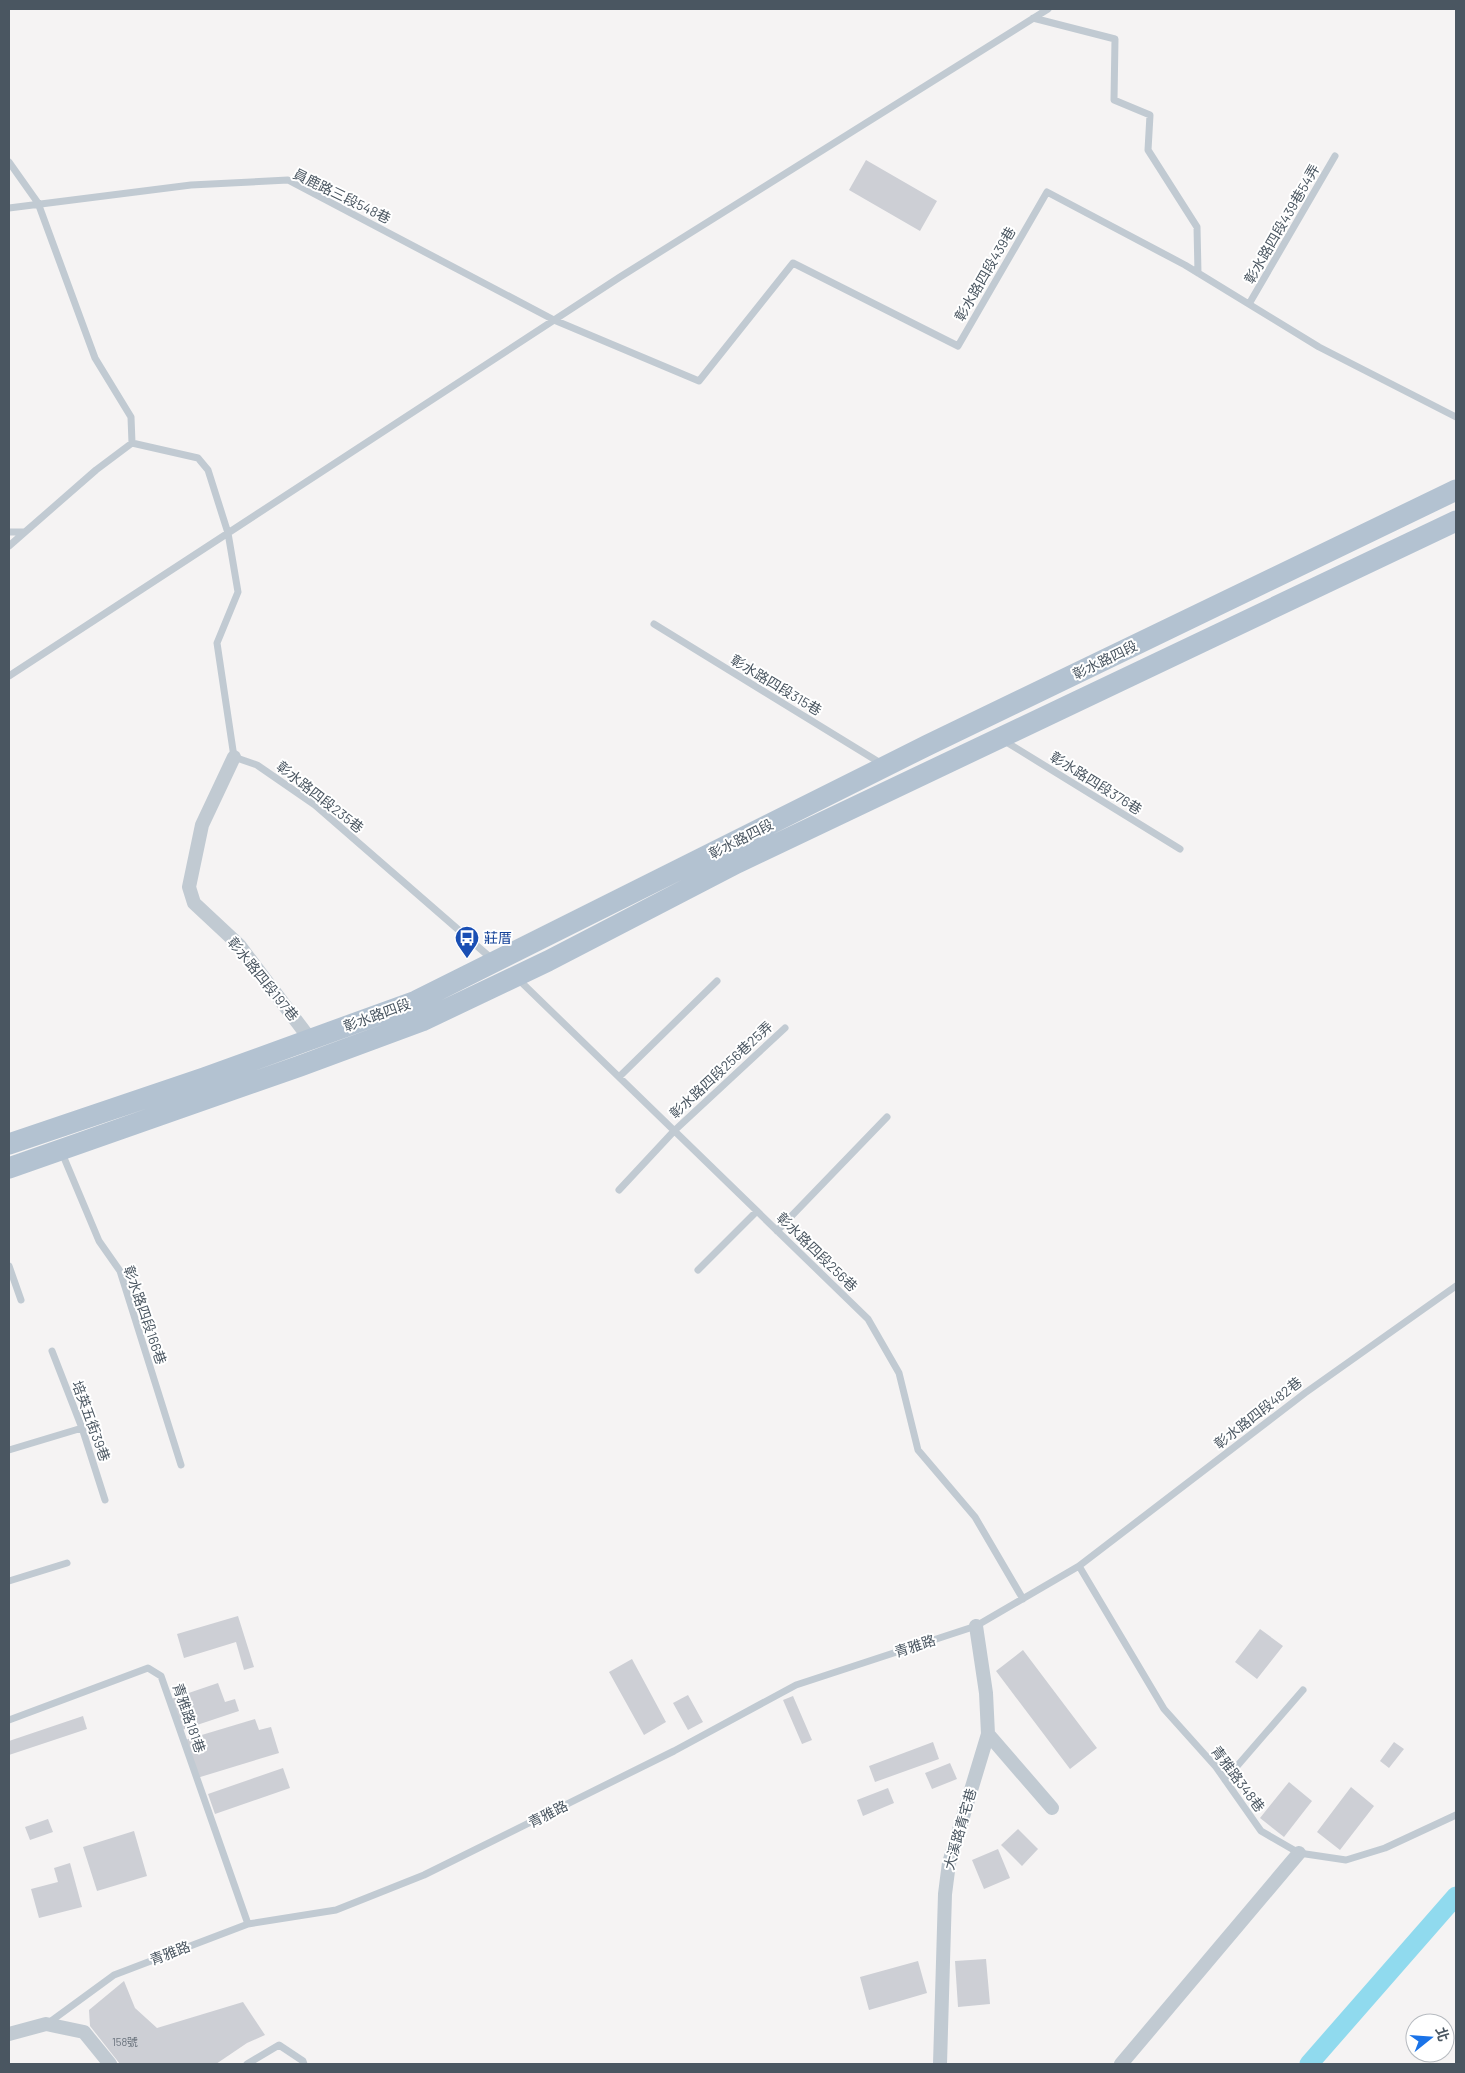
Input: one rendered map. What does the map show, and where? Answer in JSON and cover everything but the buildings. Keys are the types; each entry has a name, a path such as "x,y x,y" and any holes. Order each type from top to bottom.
{"main road":[{"name":"彰水路四段","path":"9,1168 422,1021 505,970 886,766 1456,490"},
{"name":"彰水路四段","path":"9,1144 204,1078 505,970 737,863 1456,521"},
{"path":"928,745 937,768"}],"street":[{"name":"彰水路四段197巷","path":"234,757 202,825 189,887 194,903 239,945 310,1039"},
{"name":"大溪路青宅巷","path":"940,2064 945,1894 949,1863 988,1734 986,1693 976,1626"},
{"path":"988,1734 1052,1808"},
{"path":"1121,2064 1299,1853"},
{"path":"46,2024 84,2032 110,2064"},
{"name":"青雅路","path":"9,2034 46,2024"}],"lane":[{"path":"9,676 554,320 1048,9"},
{"path":"1033,18 1115,39 1114,100 1150,115 1148,150 1197,227 1198,273"},
{"name":"彰水路四段439巷54弄","path":"1249,304 1335,156"},
{"path":"9,162 38,203 95,358 131,417 132,443"},
{"name":"員鹿路三段548巷","path":"9,208 191,185 288,180 554,320"},
{"name":"彰水路四段439巷","path":"554,320 699,381 793,263 958,346 1047,192 1198,273 1319,348 1456,417"},
{"path":"9,546 96,470 132,443 198,458 208,470 228,533 238,592 217,643 234,757"},
{"path":"9,532 23,532"},
{"name":"彰水路四段315巷","path":"654,624 886,766"},
{"name":"彰水路四段376巷","path":"999,738 1180,849"},
{"name":"彰水路四段235巷","path":"234,757 258,765 315,805 505,970"},
{"name":"彰水路四段256巷","path":"505,970 868,1319 899,1373 918,1450 976,1517 1023,1599"},
{"path":"619,1078 717,981"},
{"name":"彰水路四段256巷25弄","path":"619,1190 674,1131 785,1028"},
{"path":"777,1231 887,1117"},
{"name":"彰水路四段166巷","path":"61,1150 99,1241 120,1271 181,1465"},
{"path":"698,1270 756,1211"},
{"path":"9,1266 21,1300"},
{"name":"彰水路四段482巷","path":"1078,1566 1305,1393 1456,1286"},
{"name":"培英五街39巷","path":"52,1351 82,1428 105,1500"},
{"path":"9,1450 82,1428"},
{"path":"9,1581 68,1563"},
{"name":"青雅路","path":"46,2024 114,1974 248,1924 336,1910 424,1876 674,1750 796,1685 976,1626 1078,1566"},
{"name":"青雅路348巷","path":"1078,1566 1164,1709 1216,1767 1261,1832 1299,1853 1346,1860 1385,1848 1456,1815"},
{"name":"青雅路181巷","path":"9,1720 148,1668 161,1676 248,1924"},
{"path":"1225,1780 1303,1690"},
{"path":"247,2064 279,2045 303,2061 304,2064"}],"waterway":[{"path":"1309,2064 1456,1896"}],"place":[{"name":"莊厝","path":"467,959"}]}
